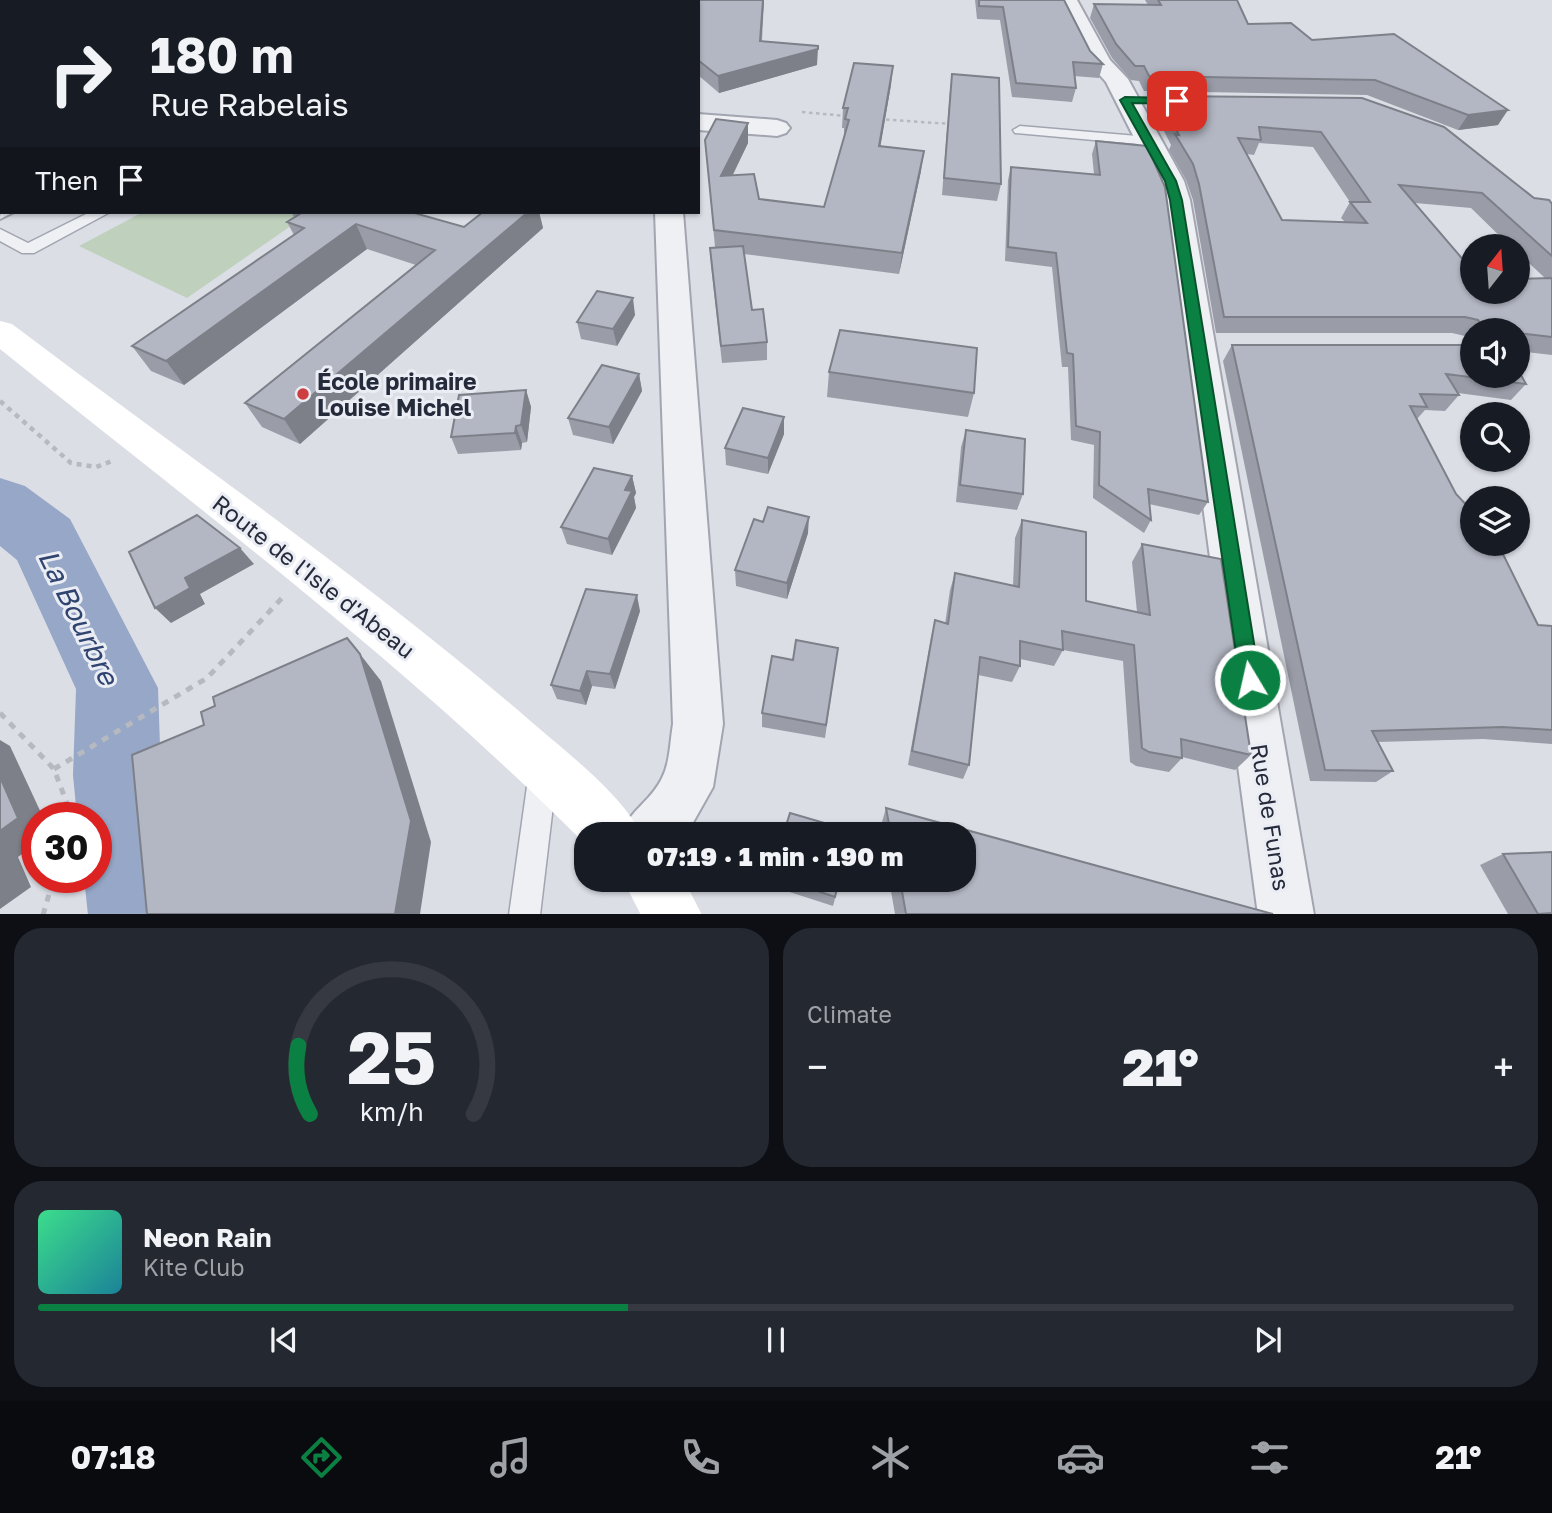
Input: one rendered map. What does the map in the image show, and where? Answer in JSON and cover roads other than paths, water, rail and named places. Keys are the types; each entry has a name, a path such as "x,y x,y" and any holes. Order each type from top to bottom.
{"street":[{"name":"Rue de Funas","path":"1067,0 1100,63 1138,100 1149,141 1170,181 1217,347 1202,386 1286,914"},
{"path":"700,122 778,126"},
{"path":"661,822 687,788 698,724 668,214"},
{"name":"Route de l'Isle d'Abeau","path":"0,332 420,658 544,763 601,822"},
{"path":"659,892 673,914"}],"lane":[{"path":"1020,130 1149,141"},
{"path":"0,234 28,250 98,214"},
{"path":"524,914 544,763"}],"waterway":[{"name":"La Bourbre","path":"0,506 44,540 117,688 117,775 137,914"}],"place":[{"name":"École primaire Louise Michel","path":"303,394"}]}
